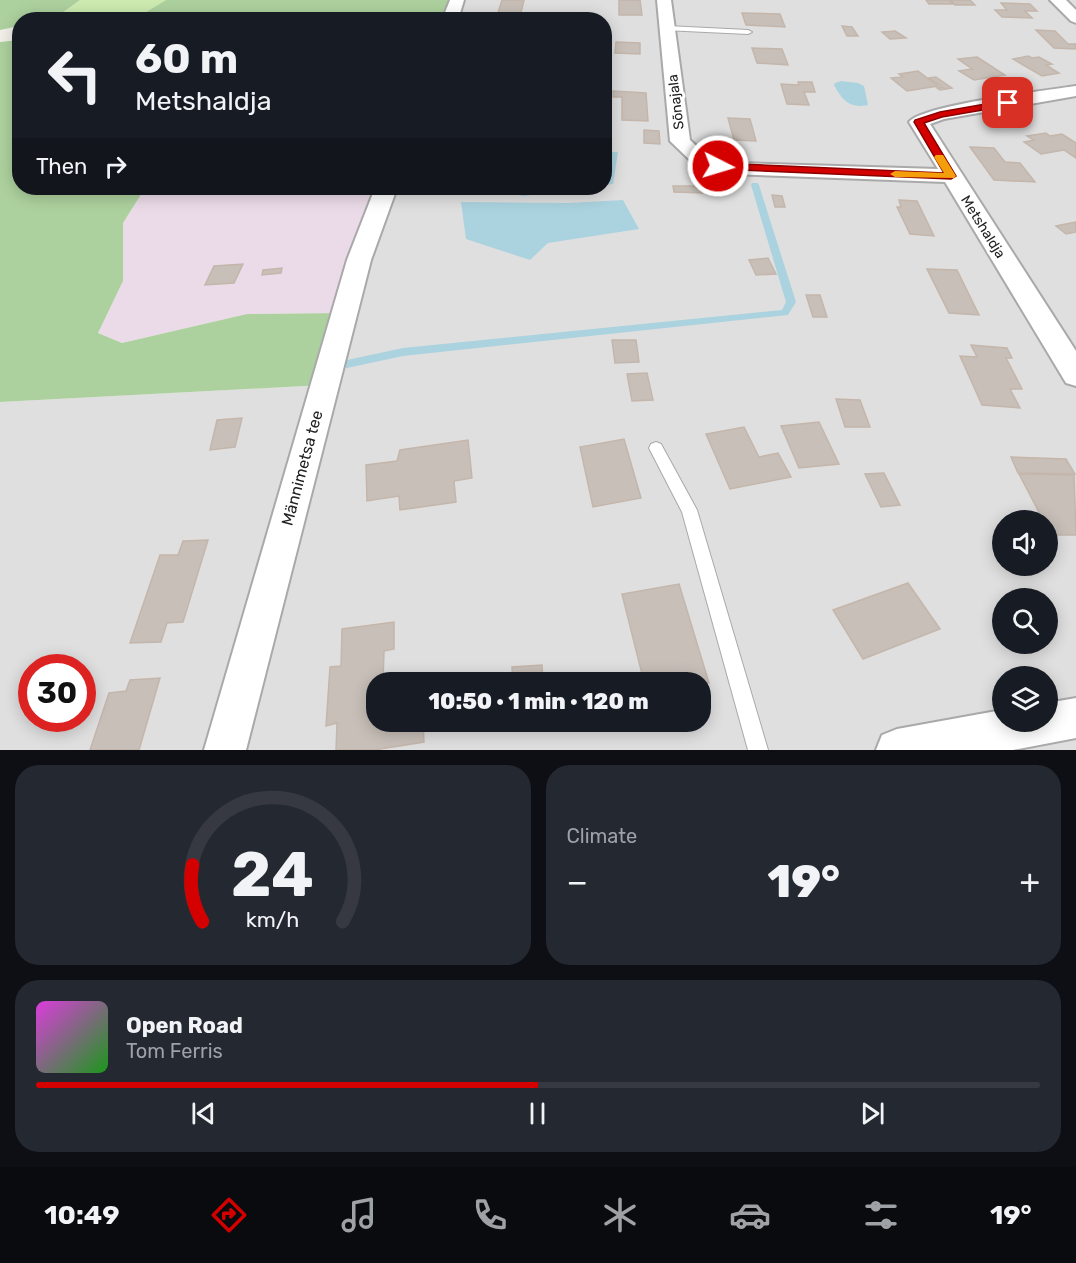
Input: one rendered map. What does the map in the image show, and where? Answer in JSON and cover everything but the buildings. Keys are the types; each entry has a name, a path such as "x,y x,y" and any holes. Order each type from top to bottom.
{"street":[{"name":"Sõnajala","path":"664,0 680,141 693,156 718,166 740,169 951,176"},
{"path":"1057,0 1076,18"},
{"name":"Metshaldja","path":"1076,91 940,114 919,122 1076,375"},
{"name":"Männimetsa tee","path":"225,750 359,260 383,195"},
{"path":"897,750 1076,718"}],"lane":[{"path":"667,28 748,32"},
{"path":"656,448 689,510 758,750"}],"shaded area":[{"path":"456,0 1076,0 1076,750 0,750 0,402 323,385 343,313 384,195 612,195 612,12 451,12"},
{"path":"141,195 384,195 343,313 247,314 122,343 98,333 123,281 123,223"}],"green space":[{"path":"0,0 80,0 63,12 12,12 12,27 0,30"},
{"path":"80,0 166,0 147,12 63,12"},
{"path":"166,0 456,0 451,12 146,12"},
{"path":"12,41 12,195 141,195 123,223 123,281 98,333 122,343 247,314 343,313 323,385 0,402 0,42"}],"water":[{"path":"841,81 864,86 868,105 856,106 847,102 834,85"},
{"path":"612,152 618,152 613,184"},
{"path":"623,200 639,229 548,243 530,260 466,239 461,202 569,203"}],"waterway":[{"path":"347,364 403,352 785,313 791,302 755,185"}],"slow traffic":[{"path":"895,174 951,176 939,157"}],"route":[{"path":"718,166 740,169 951,176 919,122 940,114 1008,103"}]}
